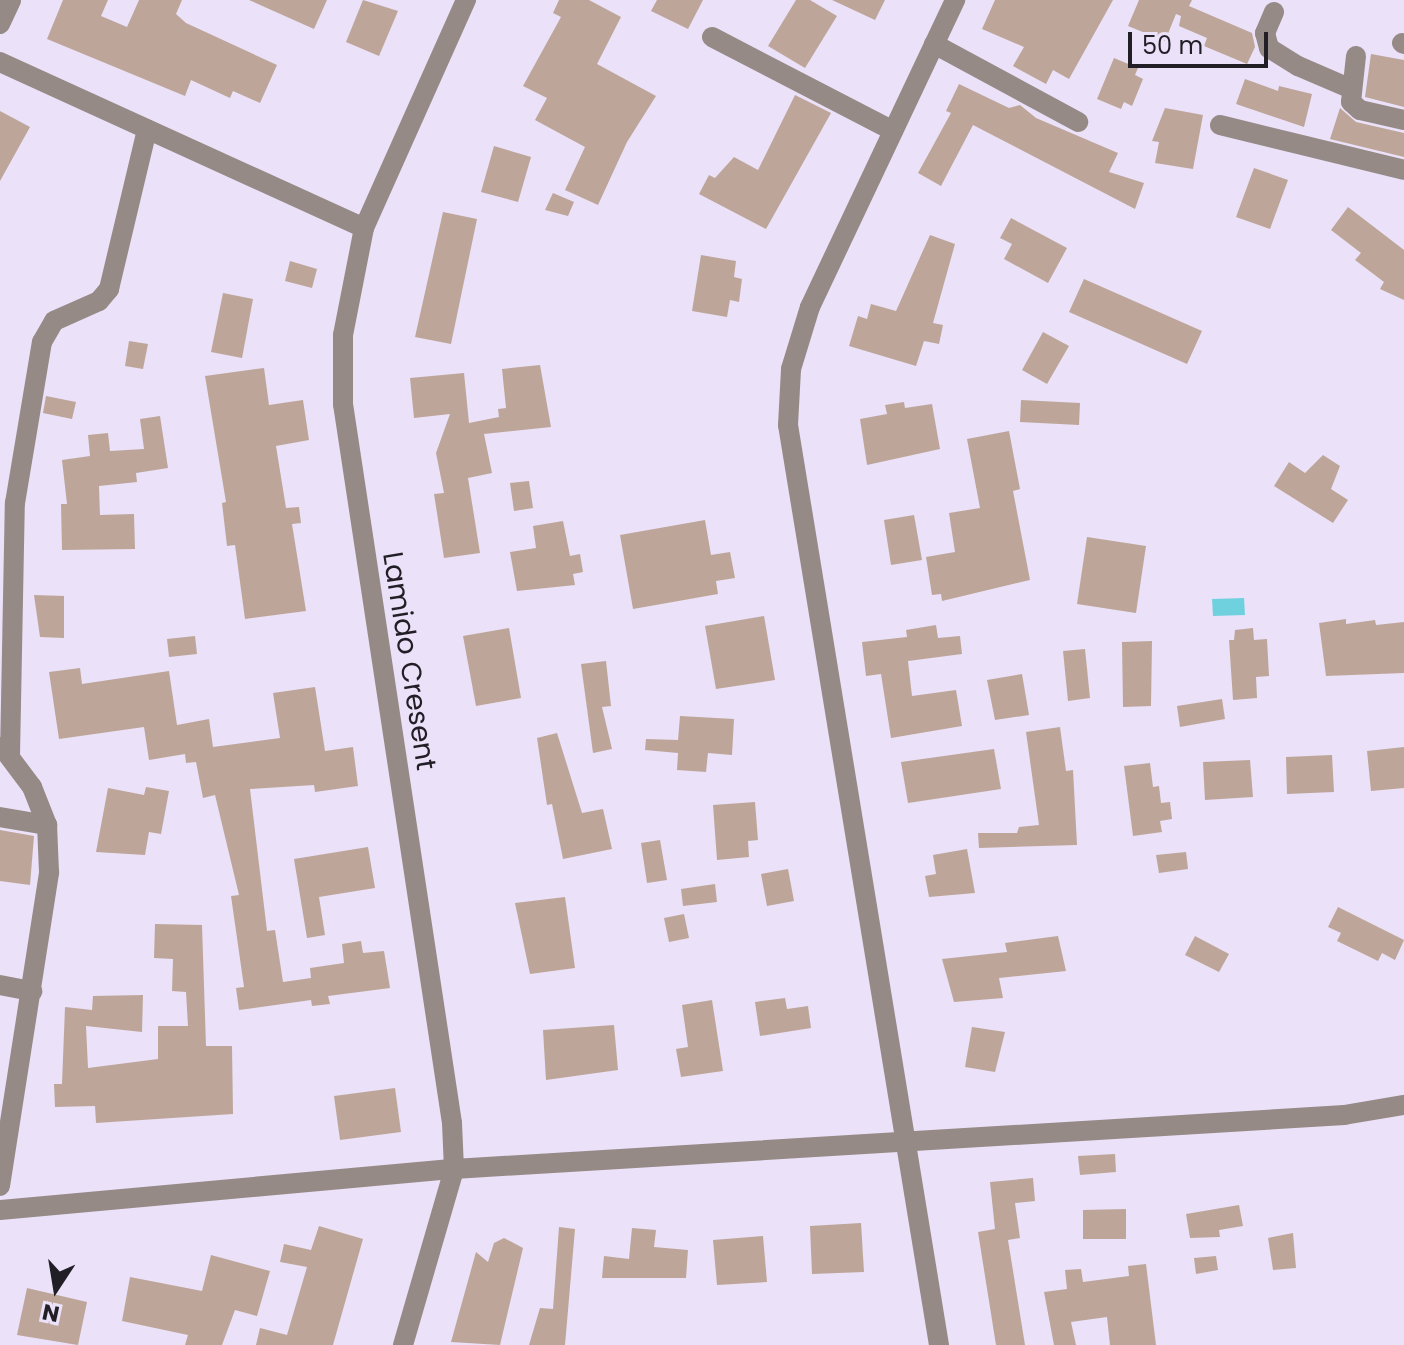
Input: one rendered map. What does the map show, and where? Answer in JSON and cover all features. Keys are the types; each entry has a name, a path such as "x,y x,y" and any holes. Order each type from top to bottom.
{"street":[{"path":"0,24 11,0"},
{"name":"Lamido Cresent","path":"403,1345 454,1169 452,1123 343,404 343,335 364,228 466,0"},
{"path":"939,1345 903,1145 788,425 791,369 810,307 955,0"},
{"path":"1274,12 1265,33 1269,48 1349,88"},
{"path":"712,37 893,131"},
{"path":"934,44 1078,122"},
{"path":"1356,56 1349,88 1351,102 1360,110 1404,120"},
{"path":"0,62 364,228"},
{"path":"1220,125 1404,170"},
{"path":"0,1186 49,872 47,825 32,787 5,750 8,501 46,329 99,301 109,289 147,129"},
{"path":"0,817 47,825"},
{"path":"0,985 32,991"},
{"path":"0,1210 454,1169 903,1145 1344,1115 1404,1105"}],"water":[{"path":"1244,598 1245,615 1213,616 1212,599"}],"building":[{"path":"63,0 108,0 101,16 127,27 139,0 182,0 176,14 186,23 277,65 260,103 233,91 230,98 191,80 185,96 47,39"},
{"path":"249,0 327,0 314,29"},
{"path":"363,0 398,11 379,56 346,42"},
{"path":"559,0 589,0 621,17 597,64 656,96 627,142 598,205 565,190 585,147 535,120 547,98 523,86 561,17 553,13"},
{"path":"657,0 703,0 688,29 651,11"},
{"path":"796,0 810,0 837,16 805,68 768,46"},
{"path":"832,0 885,0 875,20"},
{"path":"995,0 1113,0 1069,79 1053,70 1046,84 1013,66 1024,47 982,29"},
{"path":"1139,0 1192,0 1189,6 1252,33 1255,47 1247,64 1204,46 1207,38 1179,26 1181,16 1176,14 1165,41 1128,26"},
{"path":"1371,54 1404,60 1404,107 1365,97"},
{"path":"1114,58 1138,68 1135,75 1143,79 1132,106 1124,102 1121,109 1097,99"},
{"path":"1245,79 1278,91 1279,86 1312,94 1304,127 1236,104"},
{"path":"959,84 1009,108 1020,105 1036,118 1118,153 1109,172 1144,183 1135,209 973,125 941,186 918,173 951,113 946,111"},
{"path":"795,95 831,113 766,229 699,194 709,175 715,178 734,157 758,170"},
{"path":"1165,108 1203,115 1193,169 1155,163 1159,142 1152,141"},
{"path":"1340,108 1356,122 1404,133 1404,157 1330,139"},
{"path":"0,111 30,127 0,181"},
{"path":"494,146 531,157 518,202 481,192"},
{"path":"1254,168 1288,180 1270,229 1236,217"},
{"path":"553,193 574,202 568,216 545,210"},
{"path":"1348,207 1404,250 1404,300 1380,289 1384,282 1355,260 1361,253 1331,230"},
{"path":"443,212 477,219 451,344 415,337"},
{"path":"1011,218 1067,248 1048,283 1004,259 1012,244 1000,238"},
{"path":"930,235 955,244 933,323 943,325 939,344 924,341 916,366 849,346 858,316 867,319 871,304 896,311"},
{"path":"701,255 736,261 734,277 742,279 739,302 730,300 727,317 692,311"},
{"path":"290,261 317,269 312,288 285,281"},
{"path":"1084,279 1202,331 1187,364 1069,312"},
{"path":"223,293 253,299 242,358 211,352"},
{"path":"1043,332 1069,346 1047,384 1022,370"},
{"path":"129,341 148,344 143,369 125,366"},
{"path":"540,365 551,427 484,434 492,473 468,478 480,553 444,558 434,494 444,493 436,453 450,414 414,418 410,378 464,373 469,423 499,417 498,409 506,408 502,369"},
{"path":"264,368 269,405 303,400 309,440 276,446 286,508 299,507 301,523 292,524 306,611 245,619 235,545 227,546 222,503 226,502 205,376"},
{"path":"46,396 76,402 72,419 43,413"},
{"path":"1021,400 1080,403 1079,425 1020,422"},
{"path":"904,402 905,408 932,404 940,449 867,465 860,419 887,414 885,405"},
{"path":"160,416 168,468 136,473 137,482 99,486 100,515 134,514 135,549 62,550 61,504 67,504 62,460 90,456 88,435 108,433 110,451 144,449 140,419"},
{"path":"1009,431 1020,489 1013,491 1030,580 942,601 941,594 932,595 926,557 955,552 949,513 980,508 967,439"},
{"path":"1323,455 1340,466 1331,489 1348,500 1333,523 1274,486 1289,462 1305,473"},
{"path":"529,481 533,508 514,511 510,483"},
{"path":"914,515 922,560 891,565 884,520"},
{"path":"705,520 711,555 730,552 735,578 716,581 718,594 633,609 620,535"},
{"path":"563,521 570,556 580,554 583,572 573,574 575,585 517,591 510,552 536,548 533,526"},
{"path":"1087,537 1146,546 1136,613 1077,604"},
{"path":"34,595 64,596 64,638 40,637"},
{"path":"764,616 775,680 716,689 705,626"},
{"path":"1346,619 1346,624 1375,620 1376,625 1404,622 1404,673 1326,676 1319,623"},
{"path":"936,625 938,638 960,636 962,654 908,661 912,696 956,690 962,726 891,738 881,674 866,676 862,642 907,637 906,630"},
{"path":"509,628 521,698 476,706 463,636"},
{"path":"1253,628 1254,640 1267,639 1269,676 1256,677 1257,698 1233,700 1229,640 1234,640 1235,630"},
{"path":"195,636 197,654 169,657 167,639"},
{"path":"1152,641 1151,706 1123,707 1122,642"},
{"path":"1085,649 1090,698 1068,701 1063,651"},
{"path":"606,661 611,706 602,707 612,749 593,753 581,664"},
{"path":"80,668 82,684 169,671 177,725 209,719 213,747 280,738 273,693 315,687 325,751 353,747 358,786 315,792 314,785 250,789 267,931 275,930 283,982 311,978 310,968 344,963 342,944 361,941 363,953 384,951 390,988 328,996 330,1004 312,1006 311,1000 239,1010 236,988 244,987 231,896 239,895 215,795 203,798 196,762 186,763 185,754 149,760 144,727 59,739 49,672"},
{"path":"1022,674 1029,715 995,720 987,680"},
{"path":"1222,699 1225,719 1180,727 1177,706"},
{"path":"680,716 734,719 732,755 708,753 706,772 677,770 678,753 645,750 646,739 678,740"},
{"path":"1060,727 1066,771 1073,770 1077,845 979,848 978,833 1017,833 1019,827 1039,825 1026,732"},
{"path":"557,733 582,813 603,809 612,849 563,859 552,804 547,805 537,738"},
{"path":"1404,747 1404,788 1371,791 1367,751"},
{"path":"994,749 1001,789 908,803 901,762"},
{"path":"1332,755 1334,792 1287,794 1286,757"},
{"path":"1250,760 1253,797 1205,800 1203,762"},
{"path":"1150,763 1153,787 1159,786 1161,803 1170,802 1172,819 1160,821 1162,832 1133,836 1124,766"},
{"path":"146,787 169,791 161,834 149,832 145,855 96,852 108,788 144,795"},
{"path":"755,802 758,840 748,841 749,857 717,860 713,805"},
{"path":"0,830 34,836 30,885 0,881"},
{"path":"660,840 667,880 647,883 641,843"},
{"path":"368,847 375,888 319,897 325,935 307,938 294,859"},
{"path":"967,849 975,893 929,897 925,876 936,874 933,855"},
{"path":"1186,852 1188,869 1159,873 1156,855"},
{"path":"788,869 794,901 767,906 761,874"},
{"path":"715,884 717,902 683,906 681,889"},
{"path":"565,897 575,968 530,974 515,903"},
{"path":"1338,907 1404,940 1395,960 1382,953 1378,961 1337,941 1341,933 1328,927"},
{"path":"684,914 689,938 669,942 664,918"},
{"path":"155,924 202,925 206,1046 232,1046 233,1114 96,1123 95,1106 55,1107 54,1084 62,1084 65,1007 92,1010 93,996 143,995 142,1032 86,1026 88,1068 158,1059 158,1026 188,1026 186,992 172,991 173,959 154,958"},
{"path":"1058,936 1066,971 999,978 1003,998 954,1002 942,959 1007,952 1005,943"},
{"path":"1195,936 1229,954 1219,972 1185,955"},
{"path":"785,998 787,1009 808,1006 811,1028 760,1036 755,1002"},
{"path":"712,1000 723,1071 681,1077 676,1049 688,1047 682,1005"},
{"path":"614,1025 618,1070 546,1080 543,1030"},
{"path":"972,1027 1005,1032 995,1072 965,1067"},
{"path":"395,1088 401,1132 340,1140 334,1096"},
{"path":"1115,1154 1116,1172 1080,1175 1078,1156"},
{"path":"1033,1178 1035,1201 1015,1203 1020,1238 1008,1240 1025,1345 996,1345 978,1232 995,1229 990,1182"},
{"path":"1239,1205 1243,1226 1219,1230 1220,1237 1190,1238 1186,1214"},
{"path":"1126,1209 1126,1239 1083,1239 1083,1210"},
{"path":"861,1223 864,1272 812,1274 810,1226"},
{"path":"319,1226 363,1239 333,1345 256,1345 260,1328 287,1335 307,1267 280,1262 284,1244 311,1250"},
{"path":"559,1227 575,1229 565,1345 529,1345 540,1308 553,1309"},
{"path":"632,1228 656,1230 654,1247 688,1250 686,1278 602,1278 604,1256 629,1259"},
{"path":"1293,1233 1296,1268 1273,1270 1268,1238"},
{"path":"763,1236 767,1282 717,1285 713,1240"},
{"path":"504,1238 523,1248 500,1345 451,1342 476,1252 488,1262 494,1243"},
{"path":"211,1255 270,1271 257,1316 235,1310 222,1345 185,1345 188,1335 122,1321 130,1277 202,1291"},
{"path":"1216,1256 1218,1270 1196,1274 1194,1258"},
{"path":"1146,1264 1156,1345 1110,1345 1107,1317 1071,1322 1076,1345 1054,1345 1044,1292 1067,1289 1065,1270 1081,1269 1083,1282 1129,1276 1128,1266"},
{"path":"27,1288 87,1302 78,1345 17,1335"}]}
